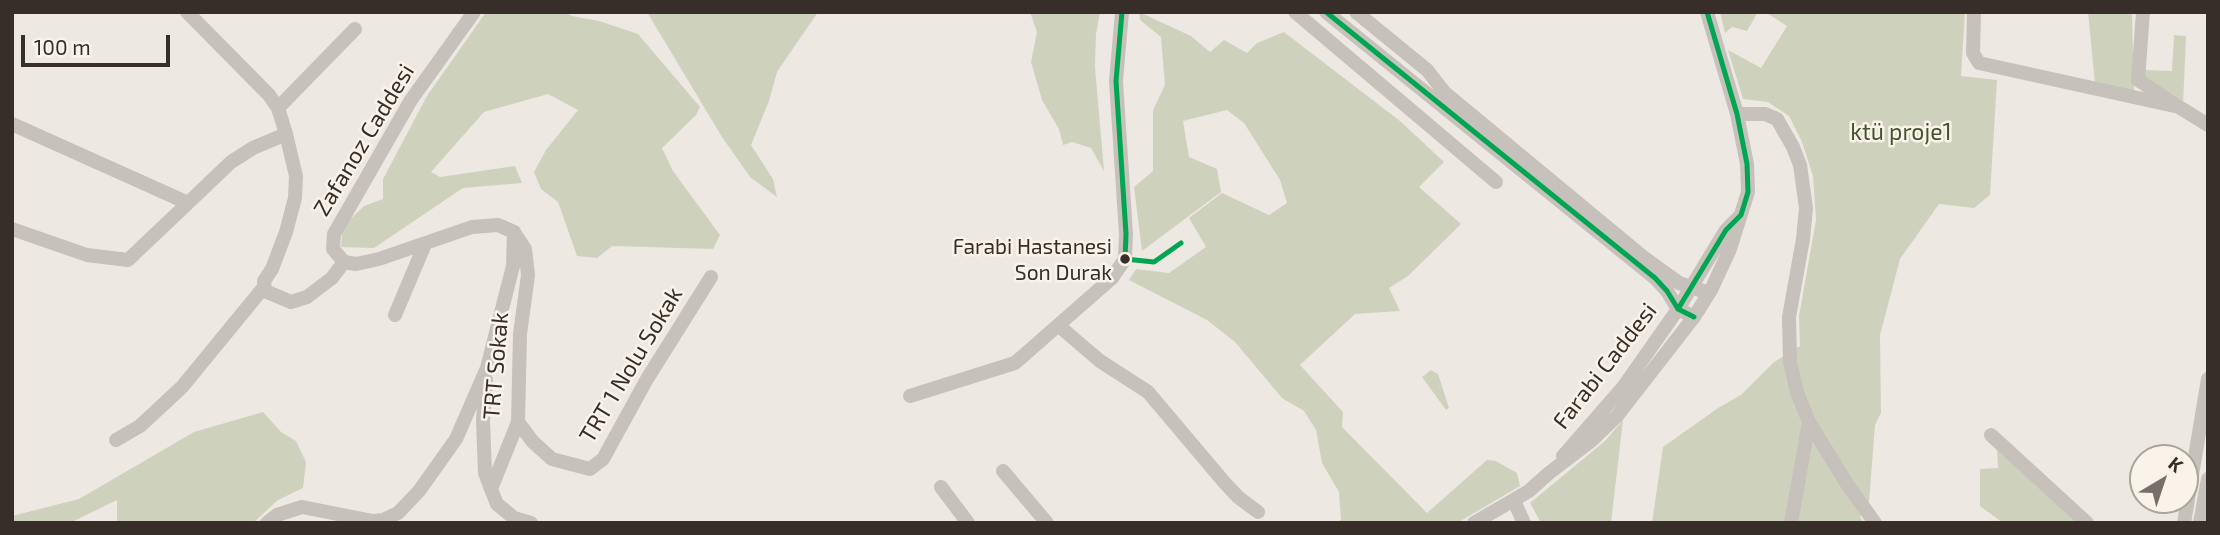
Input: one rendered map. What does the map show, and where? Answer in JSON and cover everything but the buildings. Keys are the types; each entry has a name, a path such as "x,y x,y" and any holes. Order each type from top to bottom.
{"street":[{"path":"187,12 269,95 278,108 286,134 296,176 295,198 272,270 264,281 265,291 291,302 307,297 331,278 344,262 356,264 379,260 471,227 498,225 514,232 513,265 486,368 456,439 419,491 398,513 383,520 373,521 302,507 277,515 268,523"},
{"name":"Zafanoz Caddesi","path":"344,262 333,249 334,234 411,100 474,12"},
{"path":"910,396 1015,363 1112,278 1125,259 1126,234 1116,80 1122,12"},
{"path":"1295,12 1496,182"},
{"path":"1326,12 1655,278 1678,309 1694,317"},
{"path":"1356,12 1427,70 1445,93 1643,257 1679,283 1690,289 1709,293"},
{"name":"Farabi Caddesi","path":"1474,523 1514,501 1591,441 1617,416 1694,317 1709,293 1736,234 1748,192 1747,164 1737,114 1707,12"},
{"path":"1974,12 1973,53 1979,63 2179,107"},
{"path":"2143,12 2138,80 2208,125"},
{"path":"278,108 355,29"},
{"path":"1737,114 1765,114 1777,119 1800,164 1805,208 1803,239 1789,317 1790,362 1797,392 1809,422 1847,484 1875,523"},
{"path":"12,124 188,203"},
{"path":"12,229 87,255 128,260 231,162 253,148 286,134"},
{"name":"Farabi Caddesi","path":"1549,473 1624,386 1678,309 1726,229 1741,215"},
{"name":"TRT Sokak","path":"491,489 518,422 520,334 528,275 525,249 514,232"},
{"path":"395,315 425,244"},
{"name":"TRT 1 Nolu Sokak","path":"518,422 533,442 552,459 590,469 603,459 647,379 710,277"},
{"path":"116,440 139,426 182,387 264,287"},
{"path":"1059,326 1100,360 1147,392 1224,482 1258,512"},
{"path":"486,368 483,421 485,473 497,504 514,518 531,523"},
{"path":"2189,522 2208,379"},
{"path":"1791,523 1809,422"},
{"path":"1991,435 2087,523"},
{"path":"1003,471 1046,523"},
{"path":"2189,522 2208,479"},
{"path":"941,487 968,523"},
{"path":"1779,523 1795,496"},
{"path":"1514,501 1515,523"},
{"path":"1514,501 1524,523"}],"green space":[{"path":"486,12 564,12 638,34 700,107 696,115 662,148 673,171 720,235 713,249 612,246 597,258 577,256 558,202 541,189 534,172 546,150 578,110 548,94 484,112 431,172 440,177 515,166 522,183 463,188 374,248 341,247 343,226 364,206 383,199 383,179 427,96"},
{"path":"647,12 818,12 777,72 769,101 751,145 773,179 777,197 750,177 722,137"},
{"path":"1030,12 1100,12 1095,67 1104,171 1091,148 1072,142 1063,145 1059,129 1042,100 1031,62 1037,32"},
{"path":"1139,12 1191,36 1210,52 1224,40 1247,53 1257,43 1284,32 1400,121 1444,162 1419,187 1461,224 1408,276 1389,288 1400,311 1355,314 1300,365 1343,412 1342,427 1427,513 1487,460 1496,461 1517,473 1520,486 1457,523 1339,523 1339,492 1322,463 1316,430 1304,411 1282,398 1235,342 1207,320 1129,280 1136,269 1169,273 1206,247 1189,218 1222,193 1269,215 1287,203 1280,180 1244,123 1227,110 1183,121 1189,157 1217,169 1221,192 1142,251 1134,187 1153,171 1153,110 1165,85 1161,37 1140,20"},
{"path":"1720,12 1758,12 1747,31 1732,27 1725,33"},
{"name":"ktü proje1","path":"1765,12 1965,12 1961,76 1997,80 1990,195 1974,208 1939,204 1900,259 1880,335 1881,413 1875,425 1869,502 1860,517 1864,523 1652,523 1663,447 1741,395 1774,362 1800,346 1799,316 1816,220 1813,176 1802,142 1789,116 1768,102 1743,99 1728,50 1761,68 1787,26"},
{"path":"2088,12 2132,12 2134,92 2095,84"},
{"path":"2174,35 2186,36 2183,106 2144,81 2145,70 2172,71"},
{"path":"1431,370 1438,374 1449,408 1446,410 1422,377"},
{"path":"263,412 281,432 296,441 306,462 303,488 278,500 253,523 117,523 117,500 70,523 12,523 12,516 79,499 194,432"},
{"path":"1623,420 1611,523 1541,523 1530,503 1605,441"},
{"path":"1997,449 2077,523 2003,523 1980,506 1980,469 1998,468"}],"transit line":[{"path":"1122,12 1116,81 1126,234 1125,259"},
{"path":"1326,12 1655,278 1678,309 1694,317"},
{"path":"1678,309 1726,230 1741,215 1748,192 1747,164 1737,114 1707,12"},
{"path":"1125,259 1154,262 1181,243"}],"place":[{"name":"Farabi Hastanesi Son Durak","path":"1125,259"}]}
